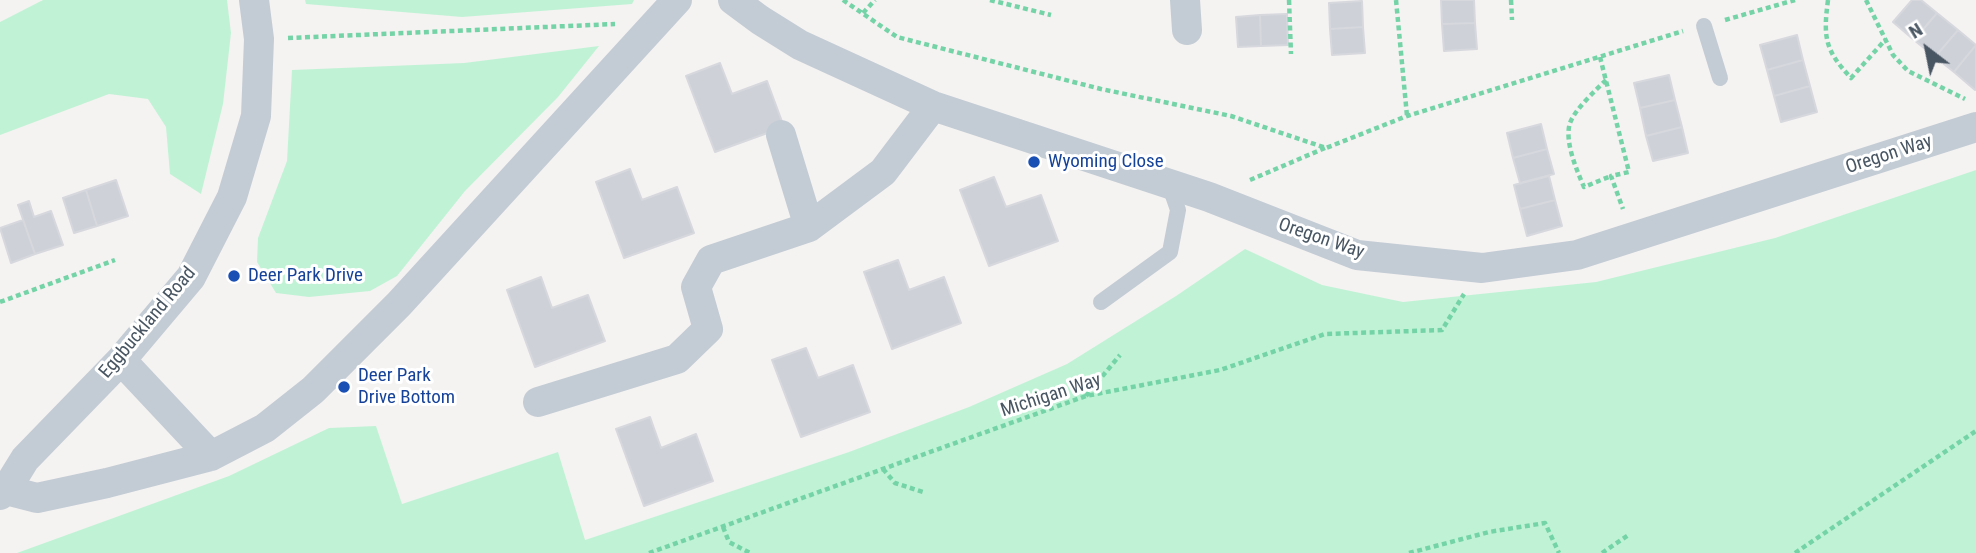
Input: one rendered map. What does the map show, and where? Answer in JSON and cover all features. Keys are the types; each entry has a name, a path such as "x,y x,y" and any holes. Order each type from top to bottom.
{"street":[{"name":"Eggbuckland Road","path":"3,492 25,460 121,360 191,277 232,197 256,116 259,39 254,0"},
{"path":"3,492 37,498 107,483 211,456 265,428 313,390 399,304 677,0"},
{"name":"Oregon Way","path":"733,0 800,45 933,106 1209,197 1357,255 1482,268 1577,255 1973,114"},
{"path":"1185,0 1187,30"},
{"path":"538,402 677,359 708,328 696,287 711,260 809,227 883,172 933,106"},
{"path":"781,135 809,227"},
{"path":"121,360 211,456"}],"lane":[{"path":"1704,26 1720,78"},
{"path":"1101,302 1170,252 1178,210 1169,184"}],"path":[{"path":"843,0 897,37 1101,89 1231,116 1326,148"},
{"path":"863,13 875,0"},
{"path":"989,0 1051,15"},
{"path":"1289,0 1291,54"},
{"path":"1396,0 1407,116"},
{"path":"1511,0 1512,20"},
{"path":"1209,197 1407,116 1795,0"},
{"path":"1828,0 1824,34 1835,60 1851,78 1886,39"},
{"path":"1867,0 1893,55 1908,71 1973,114"},
{"path":"259,39 656,23"},
{"path":"1600,57 1606,79 1629,172 1584,187 1574,164 1570,123 1606,79"},
{"path":"1611,176 1633,237"},
{"path":"0,302 115,261"},
{"name":"Michigan Way","path":"649,553 1086,397 1220,370 1325,334 1442,330 1482,268"},
{"path":"1086,397 1120,355"},
{"path":"1796,553 1976,431"},
{"path":"883,469 895,483 923,492"},
{"path":"1409,553 1489,532 1545,523 1559,553"},
{"path":"723,527 729,542 750,553"},
{"path":"1602,553 1630,534"}],"green space":[{"path":"43,0 227,0 231,33 223,104 201,194 170,174 166,127 148,99 109,94 0,135 0,22"},
{"path":"305,0 634,0 632,4 462,17 306,4"},
{"path":"599,46 558,97 465,191 397,276 370,291 309,297 276,293 257,262 258,238 287,161 292,70 464,63"},
{"path":"1976,170 1976,553 17,553 229,476 329,428 376,426 402,504 558,452 585,540 849,452 969,407 1067,364 1245,249 1322,285 1403,302 1596,282 1775,238"}],"building":[{"path":"1441,0 1474,0 1475,23 1442,24"},
{"path":"1912,0 1921,0 1937,13 1914,40 1893,22"},
{"path":"1362,1 1363,27 1330,29 1329,3"},
{"path":"1937,13 1958,30 1935,57 1914,40"},
{"path":"1287,14 1288,45 1261,46 1260,15"},
{"path":"1260,15 1261,46 1238,47 1236,17"},
{"path":"1475,23 1477,49 1444,51 1442,24"},
{"path":"1363,27 1365,53 1332,55 1330,29"},
{"path":"1958,30 1976,45 1954,72 1935,57"},
{"path":"1797,35 1803,60 1767,70 1760,45"},
{"path":"1976,45 1976,89 1975,90 1954,72"},
{"path":"1803,60 1810,86 1774,96 1767,70"},
{"path":"720,63 732,94 767,81 784,127 715,152 686,76"},
{"path":"1669,75 1675,100 1640,108 1634,83"},
{"path":"1810,86 1817,112 1781,122 1774,96"},
{"path":"1675,100 1682,127 1646,136 1640,108"},
{"path":"1541,124 1547,149 1513,158 1507,133"},
{"path":"1682,127 1688,153 1653,161 1646,136"},
{"path":"1547,149 1554,174 1520,183 1513,158"},
{"path":"630,169 642,200 677,187 694,233 624,258 596,182"},
{"path":"1549,176 1555,200 1520,209 1514,185"},
{"path":"994,177 1006,207 1041,195 1058,241 989,266 960,190"},
{"path":"116,180 128,216 97,226 86,190"},
{"path":"86,190 97,226 74,233 63,198"},
{"path":"1555,200 1562,226 1527,236 1520,209"},
{"path":"29,201 34,217 51,211 63,245 35,254 18,205"},
{"path":"23,220 35,254 11,263 0,228"},
{"path":"898,260 909,290 944,277 961,323 892,349 864,272"},
{"path":"541,277 552,308 588,295 605,341 535,367 507,290"},
{"path":"806,348 818,378 853,365 870,412 801,437 772,360"},
{"path":"650,417 661,448 696,434 713,481 644,506 616,429"}],"place":[{"name":"Wyoming Close","path":"1034,162"},
{"name":"Deer Park Drive","path":"234,276"},
{"name":"Deer Park Drive Bottom","path":"344,387"}]}
